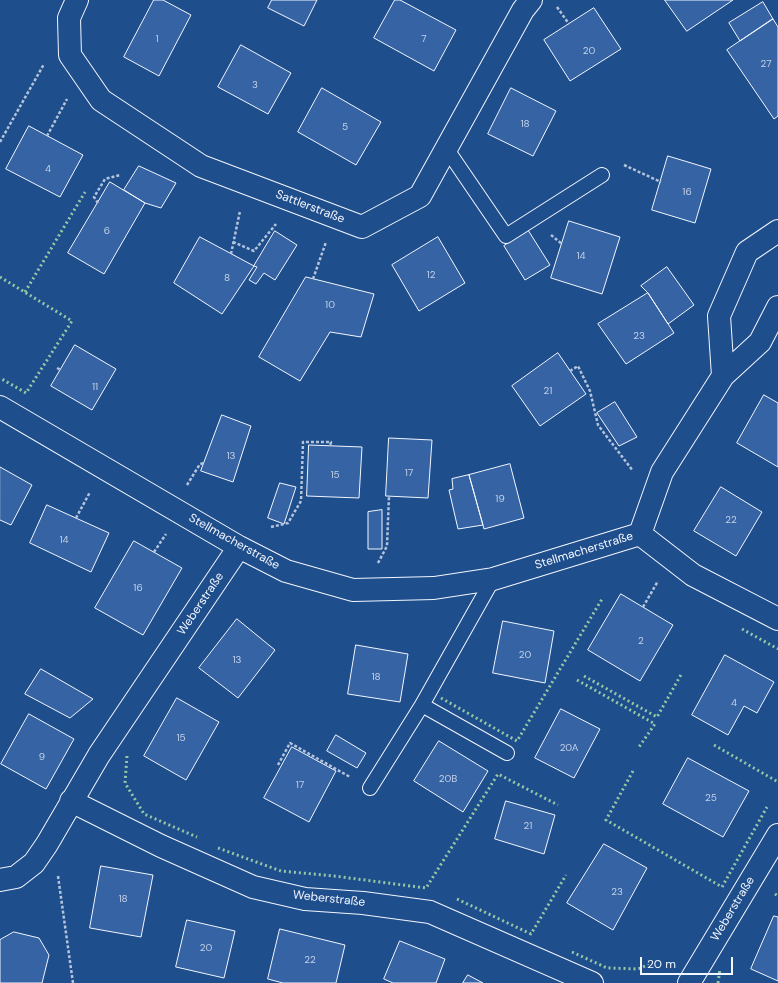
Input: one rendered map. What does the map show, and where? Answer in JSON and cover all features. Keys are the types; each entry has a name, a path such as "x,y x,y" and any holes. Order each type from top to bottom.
{"street":[{"name":"Sattlerstraße","path":"77,0 69,18 70,55 101,100 201,166 362,227 420,196 523,10 531,0"},
{"path":"723,376 719,316 747,252 778,231"},
{"name":"Stellmacherstraße","path":"0,407 239,547 286,571 353,590 434,588 493,579 640,534 662,472 723,376 760,342 778,306"},
{"path":"640,534 693,575 778,619"},
{"name":"Weberstraße","path":"0,880 16,877 34,863 47,844 99,755 239,547"},
{"name":"Weberstraße","path":"71,801 161,846 253,887 305,899 362,903 430,912 592,983"},
{"name":"Weberstraße","path":"689,983 778,835"}],"lane":[{"path":"446,148 506,236 602,175"},
{"path":"370,788 422,705 493,579"},
{"path":"422,705 507,753"}],"path":[{"path":"557,6 570,24"},
{"path":"0,142 44,63"},
{"path":"47,136 82,72"},
{"path":"620,163 661,182"},
{"path":"98,203 94,197 105,179 120,175"},
{"path":"231,254 246,183"},
{"path":"233,242 254,251 272,228 297,202"},
{"path":"313,279 335,216"},
{"path":"570,371 578,366 590,391 598,425 653,497"},
{"path":"57,368 61,370"},
{"path":"271,527 288,523 301,501 303,442 331,442 330,446"},
{"path":"377,563 387,546 389,496"},
{"path":"278,765 290,744 370,788"},
{"path":"34,863 58,873 73,983"}],"building":[{"path":"154,0 163,0 191,15 159,76 124,57"},
{"path":"272,0 317,0 304,26 268,8"},
{"path":"395,0 400,0 456,30 434,71 374,38"},
{"path":"665,0 733,0 687,31"},
{"path":"763,2 773,19 740,41 729,23"},
{"path":"594,8 621,49 570,81 544,40"},
{"path":"773,19 778,27 778,116 774,119 727,50"},
{"path":"241,45 291,73 268,114 218,87"},
{"path":"322,88 381,122 356,165 298,132"},
{"path":"511,88 556,111 533,156 488,134"},
{"path":"29,126 83,155 60,197 6,169"},
{"path":"668,156 711,169 695,223 652,210"},
{"path":"139,166 176,183 161,208 145,203 124,190"},
{"path":"110,182 145,203 104,274 68,253"},
{"path":"569,221 620,237 602,294 551,278"},
{"path":"528,230 550,265 525,280 504,246"},
{"path":"275,231 297,245 275,280 264,273 256,284 249,280 257,267 254,266"},
{"path":"200,237 254,266 222,314 174,283"},
{"path":"438,237 465,283 419,311 392,265"},
{"path":"667,267 694,305 668,324 648,293 641,286"},
{"path":"306,277 374,294 361,337 330,332 300,381 259,357"},
{"path":"648,293 674,333 626,364 598,324"},
{"path":"75,345 116,369 92,410 51,386"},
{"path":"558,353 586,394 540,426 512,386"},
{"path":"764,395 778,403 778,467 737,443"},
{"path":"615,402 637,437 619,446 597,413"},
{"path":"222,415 251,426 233,482 201,471"},
{"path":"389,438 432,440 428,498 386,496"},
{"path":"309,445 362,447 359,498 307,496"},
{"path":"510,464 524,518 484,529 469,475"},
{"path":"0,467 32,485 11,525 0,520"},
{"path":"469,475 483,525 458,529 449,490 453,489 452,479"},
{"path":"280,483 296,487 284,524 268,518"},
{"path":"721,487 762,512 736,556 694,531"},
{"path":"47,505 109,533 91,572 30,543"},
{"path":"382,510 382,549 368,549 368,512"},
{"path":"134,541 182,568 143,635 95,608"},
{"path":"621,594 673,625 640,681 588,650"},
{"path":"237,619 275,650 238,698 199,668"},
{"path":"503,621 554,631 545,683 493,673"},
{"path":"356,645 408,654 400,702 348,694"},
{"path":"725,655 774,682 757,713 744,706 728,735 692,715"},
{"path":"41,669 93,699 70,718 25,694"},
{"path":"177,698 219,722 186,780 144,756"},
{"path":"561,709 600,729 574,778 535,758"},
{"path":"29,714 74,739 46,789 1,764"},
{"path":"336,735 366,753 357,768 327,751"},
{"path":"439,741 488,771 463,812 414,781"},
{"path":"292,747 336,771 309,822 264,798"},
{"path":"688,758 749,791 723,837 663,804"},
{"path":"506,801 555,815 544,854 495,839"},
{"path":"604,844 647,868 613,930 567,903"},
{"path":"101,866 153,875 141,937 90,928"},
{"path":"774,916 778,917 778,981 751,969"},
{"path":"187,920 235,931 224,978 176,967"},
{"path":"280,929 345,945 336,983 283,983 268,979"},
{"path":"14,932 39,938 49,955 42,983 0,983 0,940"},
{"path":"400,941 445,959 436,983 393,983 384,979"},
{"path":"468,975 483,983 463,983"}],"hedge":[{"path":"25,292 85,192"},
{"path":"0,277 72,321 26,393 0,378"},
{"path":"441,698 517,741 602,599"},
{"path":"742,629 778,649"},
{"path":"584,676 657,717 682,673"},
{"path":"577,680 655,724 639,747"},
{"path":"714,745 778,782"},
{"path":"127,756 125,783 144,814 197,837"},
{"path":"633,771 606,820 722,887 767,807"},
{"path":"218,848 281,871 334,876 426,888 498,774 558,805"},
{"path":"457,899 531,934 566,875"},
{"path":"572,952 607,968 638,969 653,963"},
{"path":"718,983 720,969"}]}
